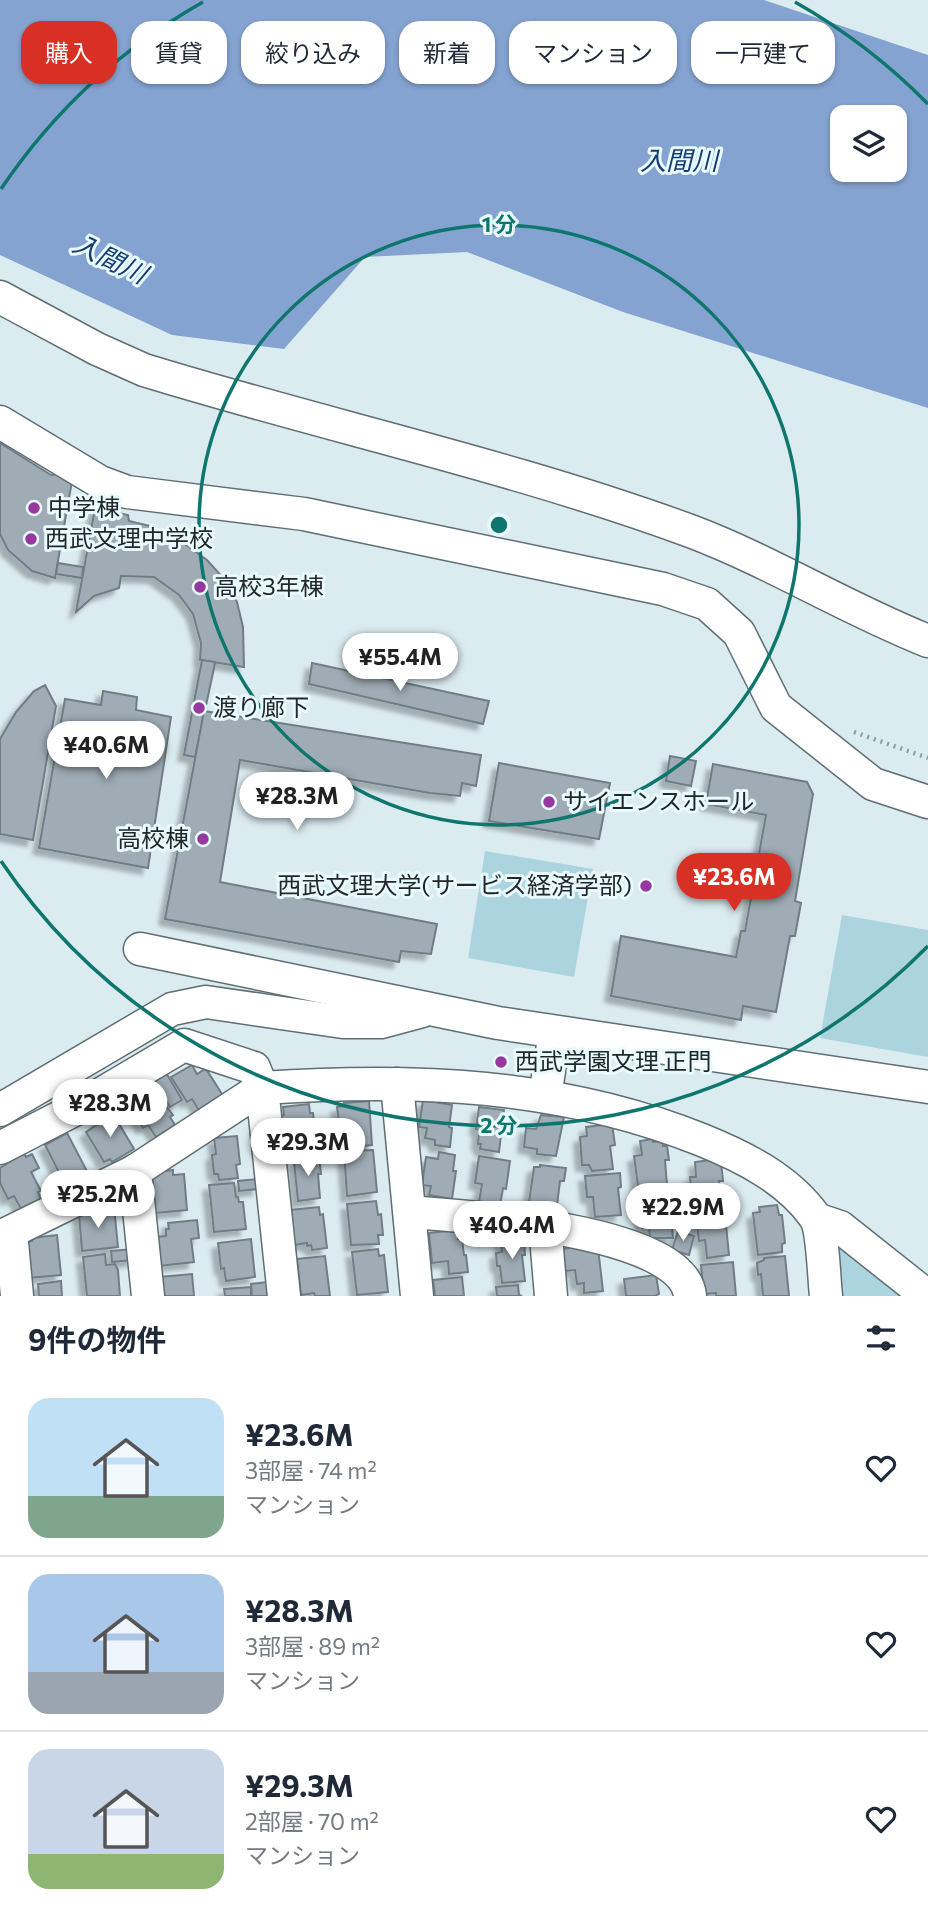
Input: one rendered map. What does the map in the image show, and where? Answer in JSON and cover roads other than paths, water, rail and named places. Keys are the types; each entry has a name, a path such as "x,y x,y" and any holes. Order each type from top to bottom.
{"street":[{"path":"0,297 97,349 144,370 596,499 691,532 736,549 846,606 928,641"},
{"path":"0,422 100,482 127,492 304,514 663,589 707,604 739,633 776,707 873,784 928,802"},
{"path":"140,949 498,1023"},
{"path":"0,1110 172,1009 206,1002 343,1022 381,1022 425,1010 555,1033 928,1087"},
{"path":"545,1096 555,1033"},
{"path":"0,1148 74,1110 184,1045 254,1068 262,1088 284,1296"},
{"path":"17,1296 5,1235 135,1171 262,1088 329,1083 465,1086 545,1096 612,1109 650,1120 741,1156 786,1187 816,1219 841,1227 927,1296"},
{"path":"397,1084 417,1296"},
{"path":"135,1171 148,1296"},
{"path":"410,1212 545,1225 635,1247 677,1270 690,1296"},
{"path":"816,1219 825,1296"},
{"path":"545,1225 551,1296"}],"water":[{"name":"入間川","path":"0,0 764,0 827,21 691,21 691,84 835,84 835,24 928,55 928,408 623,312 467,252 365,257 284,349 172,335 0,255"}],"place":[{"name":"中学棟","path":"34,508"},
{"name":"西武文理中学校","path":"31,539"},
{"name":"高校3年棟","path":"200,587"},
{"name":"渡り廊下","path":"199,708"},
{"name":"サイエンスホール","path":"549,802"},
{"name":"高校棟","path":"203,839"},
{"name":"西武文理大学(サービス経済学部)","path":"646,886"},
{"name":"西武学園文理 正門","path":"501,1062"}]}
